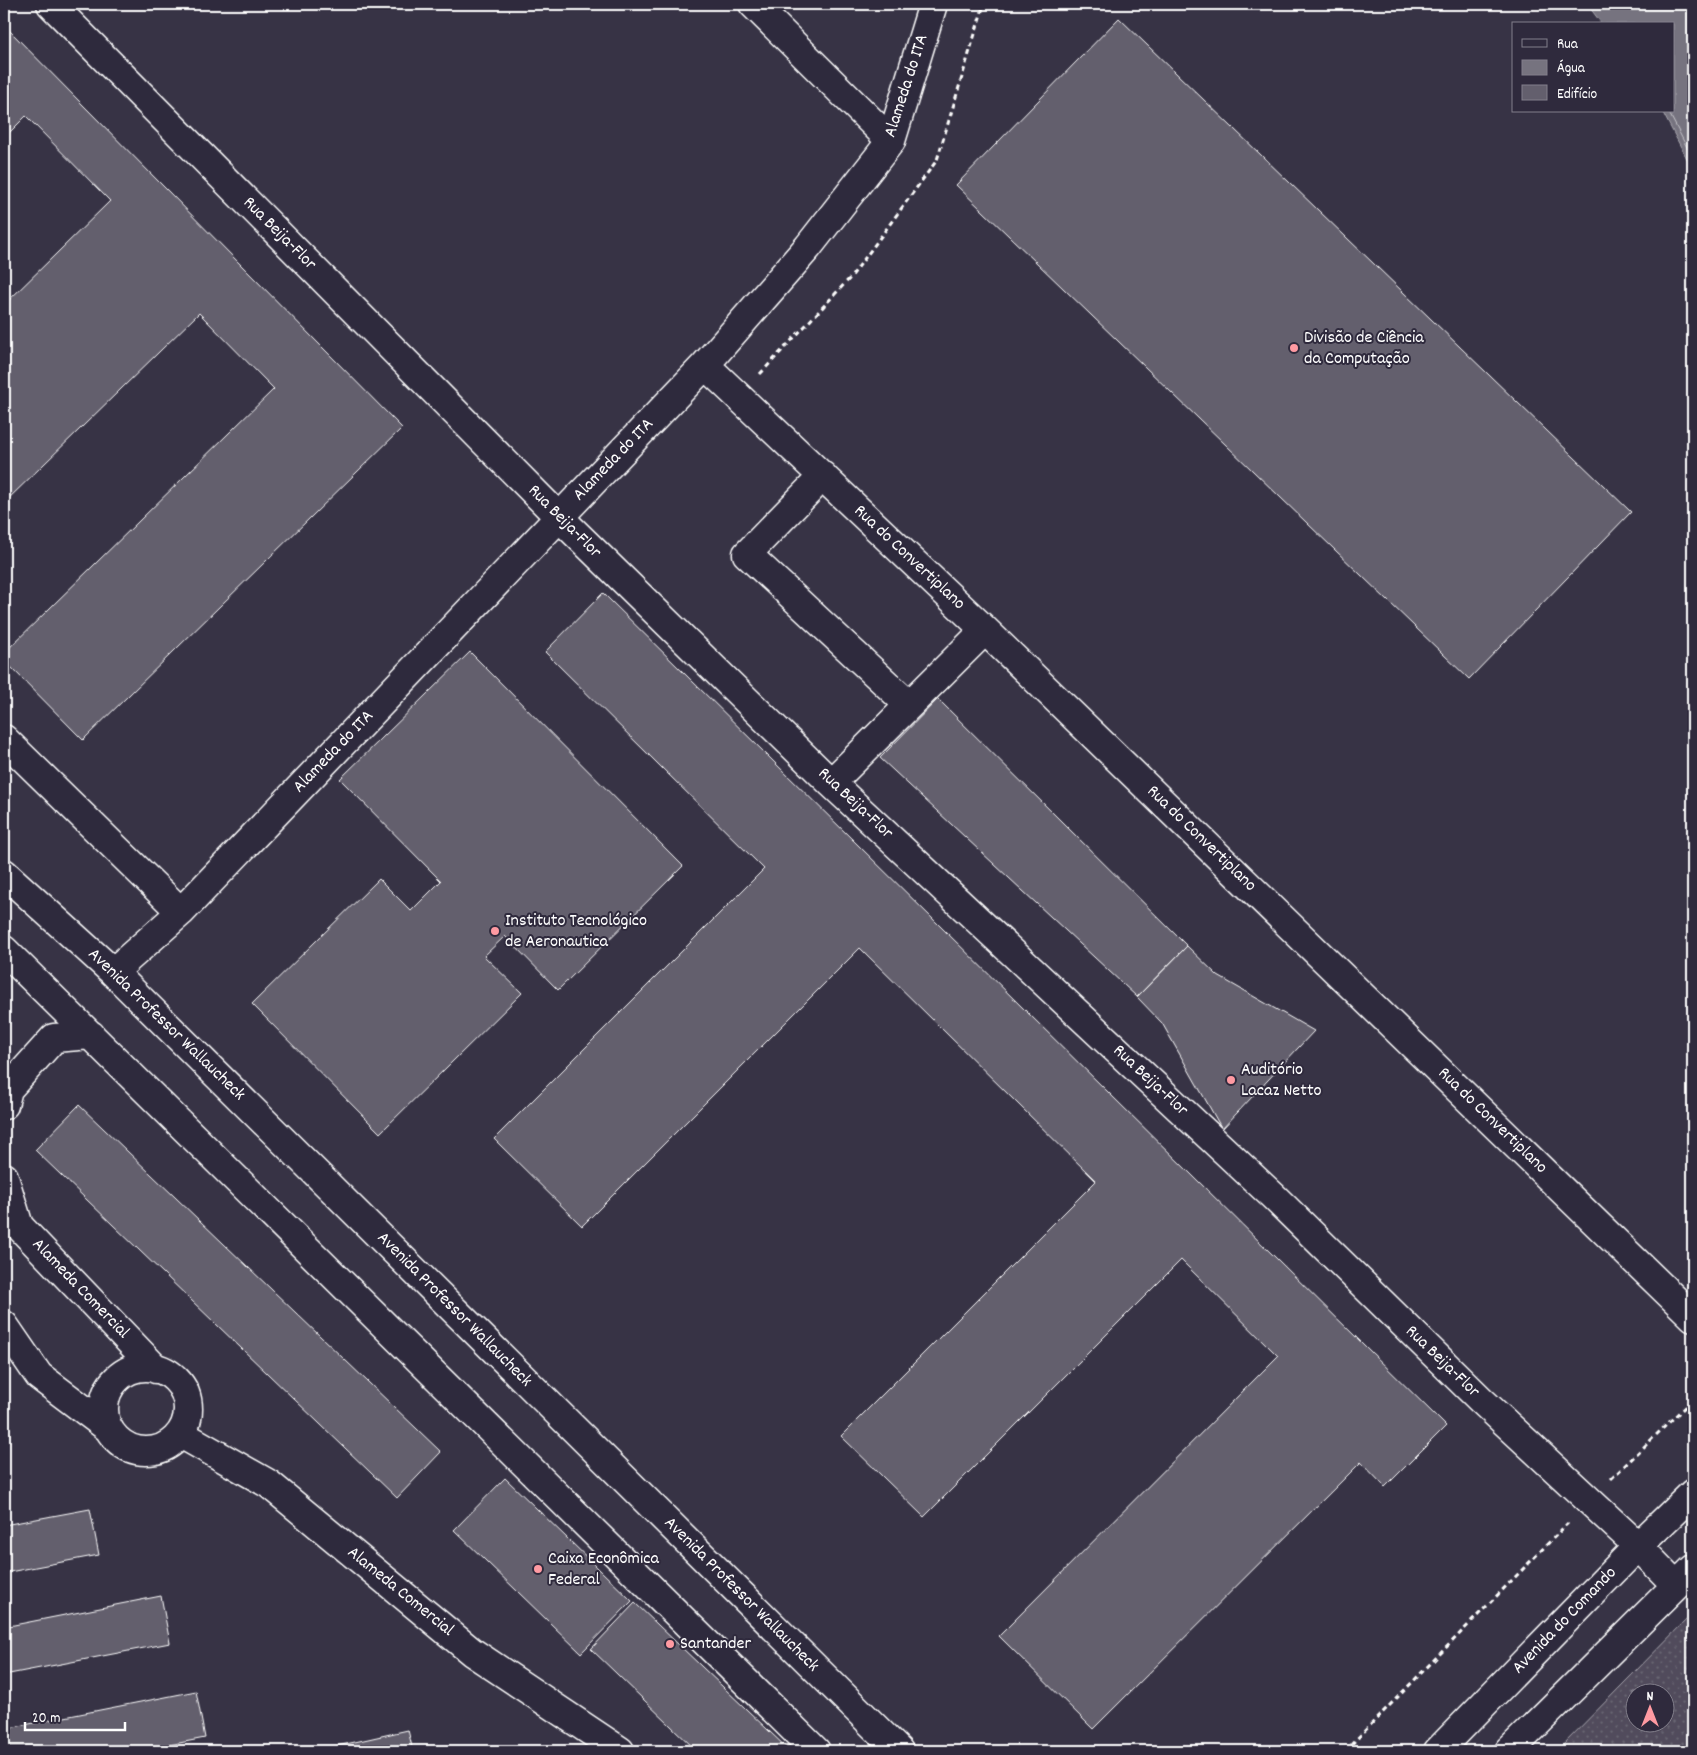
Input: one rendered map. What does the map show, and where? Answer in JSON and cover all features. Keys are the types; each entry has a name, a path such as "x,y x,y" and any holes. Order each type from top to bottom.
{"lane":[{"name":"Rua Beija-Flor","path":"51,4 559,517 831,783 1266,1189 1481,1400 1638,1546 1685,1577"},
{"path":"753,4 891,142"},
{"name":"Alameda do ITA","path":"113,972 180,912 705,365 808,247 891,142 933,4"},
{"name":"Rua do Convertiplano","path":"705,365 985,630 1693,1317"},
{"path":"823,476 747,554 909,705"},
{"path":"831,783 985,630"},
{"path":"4,739 180,912"},
{"name":"Avenida Professor Wallaucheck","path":"4,873 113,972 899,1751"},
{"path":"4,950 816,1751"},
{"path":"4,1104 8,1089 54,1038 91,1035"},
{"name":"Alameda Comercial","path":"4,1177 19,1226 156,1369"},
{"path":"4,1325 39,1376 108,1428 117,1440 128,1448 143,1451 157,1450 170,1444 180,1434 187,1422 189,1408 186,1394 179,1383 168,1374 156,1369 142,1368 128,1371 117,1378 109,1389 104,1402 104,1416 108,1428"},
{"name":"Alameda Comercial","path":"180,1434 269,1484 472,1652 620,1751"},
{"name":"Avenida do Comando","path":"1438,1751 1638,1546 1693,1493"},
{"path":"1509,1751 1685,1577"}],"path":[{"path":"740,397 851,277 937,160 984,4"},
{"path":"1345,1751 1589,1500 1693,1399"}],"shaded area":[{"path":"1693,1613 1693,1751 1557,1751 1624,1683 1624,1732 1674,1732 1674,1682 1625,1682"}],"water":[{"path":"1587,4 1693,4 1693,170 1663,112 1674,112 1674,22 1600,22"}],"building":[{"name":"Divisão de Ciência da Computação","path":"1119,18 1631,512 1469,679 956,185"},
{"path":"4,25 402,428 83,740 4,660 4,653 274,389 199,313 4,503 4,305 110,201 26,116 4,138"},
{"path":"603,593 1446,1426 1385,1487 1361,1462 1093,1729 999,1636 1278,1356 1181,1260 924,1517 841,1436 1096,1181 860,948 582,1226 494,1139 764,869 545,652"},
{"path":"470,652 683,866 558,990 505,936 484,956 522,993 380,1133 252,1004 379,879 411,911 441,881 340,779"},
{"path":"938,699 1187,946 1137,997 880,758"},
{"name":"Auditório Lacaz Netto","path":"1187,946 1218,976 1314,1031 1222,1129 1162,1023 1137,997"},
{"path":"79,1105 441,1452 397,1498 35,1150"},
{"path":"505,1478 632,1601 581,1653 454,1530"},
{"path":"90,1509 99,1555 4,1573 4,1525"},
{"path":"161,1596 170,1643 4,1675 4,1627"},
{"path":"635,1603 790,1751 697,1751 591,1649"},
{"path":"196,1691 205,1738 138,1751 4,1751 4,1729"},
{"path":"408,1730 413,1751 315,1751"}],"place":[{"name":"Divisão de Ciência da Computação","path":"1294,348"},
{"name":"Instituto Tecnológico de Aeronautica","path":"495,931"},
{"name":"Auditório Lacaz Netto","path":"1231,1080"},
{"name":"Caixa Econômica Federal","path":"538,1569"},
{"name":"Santander","path":"670,1644"}]}
